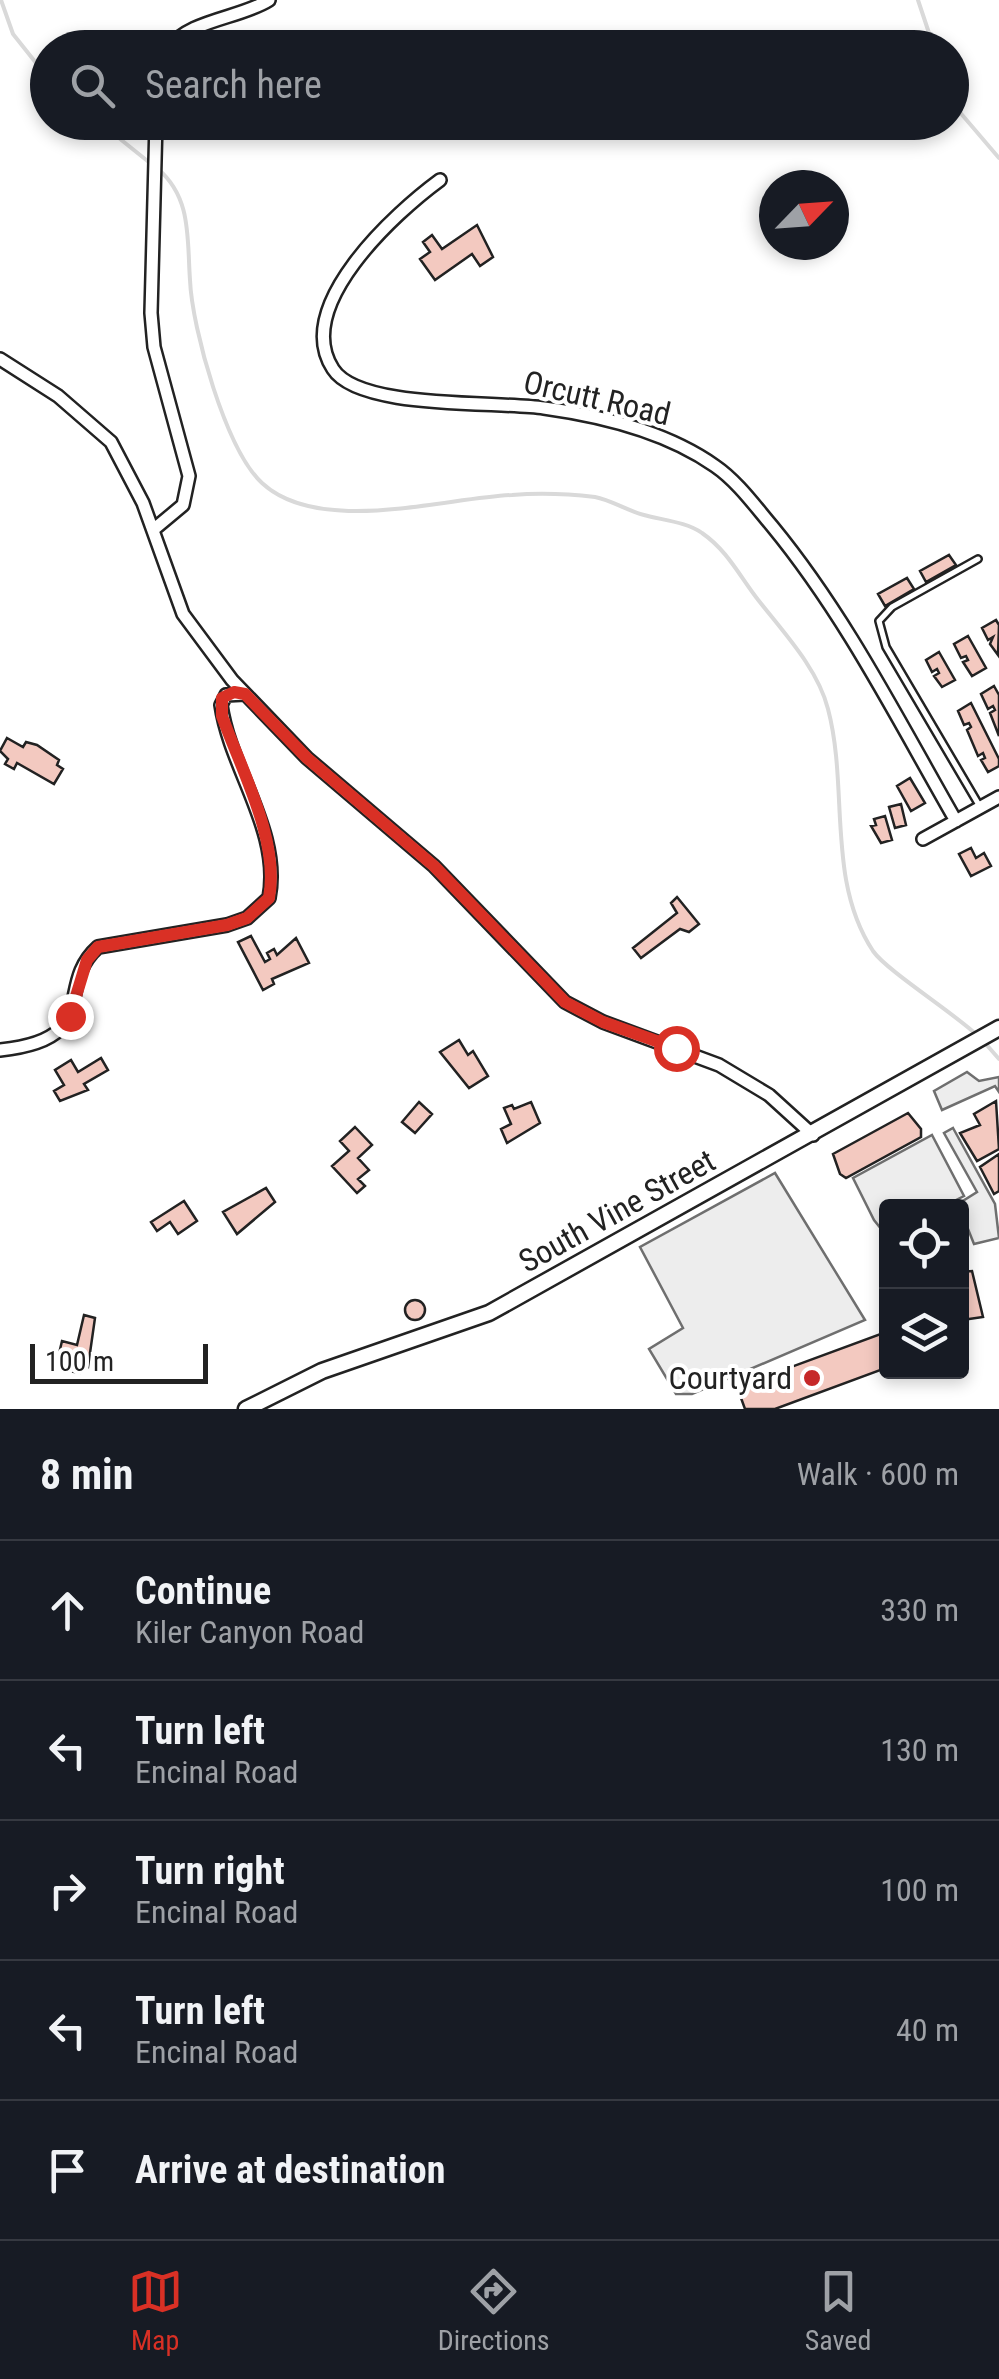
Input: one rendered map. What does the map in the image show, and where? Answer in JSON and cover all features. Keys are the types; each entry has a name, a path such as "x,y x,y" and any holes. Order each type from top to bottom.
{"street":[{"path":"194,30 248,14 269,0"},
{"path":"153,530 183,504 190,476 154,347 155,140"},
{"name":"Orcutt Road","path":"440,180 373,238 344,278 324,339 334,370 366,392 546,408 598,419 653,434 718,467 827,596 956,821"},
{"path":"0,359 58,396 111,442 153,530 182,614 245,694 307,758 434,866 565,1002 603,1022 720,1064 770,1095 812,1134"},
{"path":"0,1050 44,1040 57,1031 70,1016 87,960 98,947 227,925 247,918 269,898 272,869 221,705 226,695 245,694"},
{"path":"923,840 999,797"},
{"name":"South Vine Street","path":"246,1409 322,1371 489,1313 993,1031"}],"lane":[{"path":"978,559 892,606 879,620 886,648 981,807"}],"shaded area":[{"path":"967,1072 979,1081 999,1077 999,1092 995,1086 942,1110 934,1091"},
{"path":"953,1128 995,1204 999,1238 974,1244 969,1232 969,1199 966,1199 977,1192 944,1133"},
{"path":"932,1135 964,1196 879,1199 879,1226 853,1178"},
{"path":"775,1173 865,1320 692,1394 676,1394 649,1349 683,1328 640,1247"}],"building":[{"path":"477,225 493,257 480,266 472,254 435,280 420,259 430,252 423,242 432,235 442,249"},
{"path":"949,555 956,565 926,582 920,571"},
{"path":"907,578 914,589 885,606 878,594"},
{"path":"996,620 998,655 990,644 993,637 988,640 982,628"},
{"path":"968,636 986,668 972,676 963,662 968,660 966,656 961,658 954,644"},
{"path":"939,652 955,680 942,687 934,676 939,673 937,669 932,672 926,660"},
{"path":"994,686 999,695 999,736 990,713 995,710 993,706 988,709 981,694"},
{"path":"971,703 999,759 999,766 988,772 981,760 985,758 983,753 978,756 967,730 971,727 969,723 964,725 958,711"},
{"path":"7,738 23,747 26,742 37,745 59,760 57,765 63,769 54,784 17,763 14,769 5,764 8,759 0,751"},
{"path":"910,778 925,803 911,811 897,786"},
{"path":"901,804 906,825 895,828 889,807"},
{"path":"885,816 892,840 881,843 871,826 876,825 874,819"},
{"path":"971,848 976,858 984,853 991,866 971,876 959,854"},
{"path":"677,897 699,924 689,932 680,929 641,958 633,948 677,913 671,903"},
{"path":"251,936 265,962 270,959 267,953 274,949 277,955 296,938 309,963 272,979 274,984 263,990 238,942"},
{"path":"459,1040 468,1055 473,1051 488,1076 469,1088 440,1052"},
{"path":"101,1058 108,1070 84,1084 88,1090 60,1101 54,1091 64,1085 55,1070 71,1060 78,1072"},
{"path":"996,1101 999,1149 977,1161 960,1133 980,1125 974,1114"},
{"path":"419,1102 432,1114 415,1133 402,1122"},
{"path":"531,1102 540,1123 507,1143 501,1129 511,1124 504,1108 512,1105 514,1109"},
{"path":"908,1113 921,1129 921,1137 846,1178 840,1174 833,1154"},
{"path":"355,1127 372,1145 358,1158 369,1170 358,1179 365,1186 357,1193 332,1166 349,1151 340,1141"},
{"path":"999,1154 999,1191 994,1194 980,1167"},
{"path":"266,1188 275,1202 237,1234 223,1212"},
{"path":"184,1201 197,1221 178,1234 170,1222 157,1231 151,1222"},
{"path":"972,1271 983,1317 969,1319"},
{"path":"415,1300 425,1310 415,1320 405,1310"},
{"path":"84,1315 95,1318 88,1367 82,1366 80,1373 69,1371 71,1361 58,1358 62,1341 77,1345"},
{"name":"Courtyard","path":"879,1335 879,1371 775,1409 745,1409 737,1387"}],"waterway":[{"path":"1,0 13,34 30,55"},
{"path":"918,0 928,30"},
{"path":"969,123 999,158"},
{"path":"121,140 150,163"},
{"path":"158,169 177,193 186,220 192,301 213,388 236,444 262,483 286,499 316,508 348,511 522,494 595,497 689,526 719,548 799,652 823,694 834,739 844,864 858,923 881,959 978,1036"},
{"path":"985,1043 999,1059"}],"place":[{"name":"Courtyard","path":"812,1378"}],"route":[{"path":"70,1016 89,955 98,947 115,940 227,925 247,918 269,898 272,869 222,716 222,698 234,692 245,694 307,758 434,866 530,970 565,1002 603,1022 676,1048"}]}
